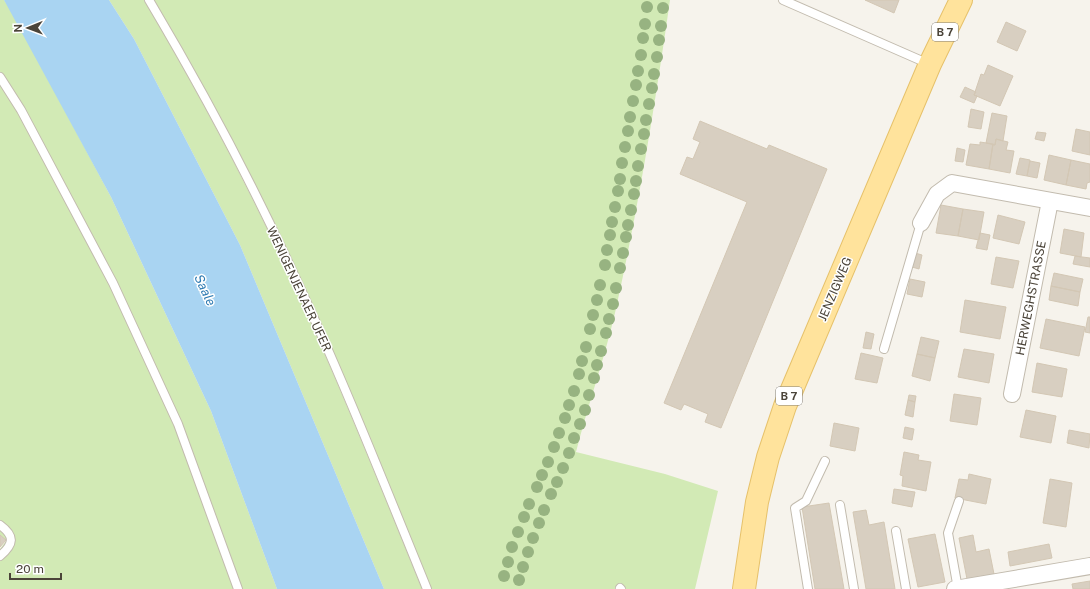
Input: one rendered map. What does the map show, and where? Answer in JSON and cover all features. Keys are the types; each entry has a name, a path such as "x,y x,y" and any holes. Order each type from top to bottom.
{"main road":[{"name":"JENZIGWEG","path":"744,589 757,502 768,457 785,406 930,64 961,0"}],"street":[{"path":"921,223 937,194 952,183 1090,208"},
{"name":"HERWEGHSTRASSE","path":"1012,394 1050,201"},
{"path":"957,589 1090,566"}],"lane":[{"name":"WENIGENJENAER UFER","path":"149,0 185,61 234,152 290,267 337,372 427,589"},
{"path":"783,0 930,64"},
{"path":"0,77 21,110 113,283 178,424 238,589"},
{"path":"884,349 921,223"},
{"path":"808,589 795,508 806,501 825,461"},
{"path":"957,589 948,533 959,501"},
{"path":"840,506 854,589"},
{"path":"0,525 8,531 11,540 8,549 0,556"},
{"path":"896,531 906,589"}],"green space":[{"path":"0,0 4,0 11,10 111,197 211,411 277,589 0,589 0,549 6,541 0,536"},
{"path":"109,0 144,0 223,141 288,272 348,407 422,589 384,589 240,245 134,39"},
{"path":"154,0 670,0 646,157 615,313 576,452 665,474 718,491 695,589 431,589 369,438 304,289 233,143 195,71"}],"water":[{"name":"Saale","path":"4,0 109,0 134,39 240,245 384,589 277,589 211,411 111,197"}],"building":[{"path":"865,0 899,0 894,13"},
{"path":"1006,22 1026,31 1017,51 997,42"},
{"path":"988,65 1013,76 1000,106 974,95 981,74 984,75"},
{"path":"965,87 976,92 974,95 977,96 974,103 960,97"},
{"path":"971,109 984,112 981,129 968,127"},
{"path":"992,113 1007,116 1003,141 996,139 995,145 986,143"},
{"path":"700,121 767,149 769,145 827,169 721,428 705,422 708,414 684,404 681,410 664,403 747,202 680,174 687,157 693,159 700,142 693,139"},
{"path":"1076,129 1090,132 1090,155 1072,151"},
{"path":"1037,132 1046,133 1044,141 1035,139"},
{"path":"996,139 1008,142 1006,150 1014,151 1010,173 989,169 993,144 995,145"},
{"path":"980,142 993,144 989,169 966,165 970,144 980,145"},
{"path":"957,148 965,150 963,162 955,161"},
{"path":"1049,155 1071,160 1066,185 1044,180"},
{"path":"1020,158 1030,160 1027,176 1016,174"},
{"path":"1071,160 1090,164 1090,182 1087,183 1086,189 1066,185"},
{"path":"1030,161 1040,163 1037,178 1027,176"},
{"path":"941,205 963,209 958,236 936,233"},
{"path":"963,209 984,212 979,240 958,236"},
{"path":"998,215 1025,222 1019,244 993,238"},
{"path":"1064,229 1084,233 1081,257 1060,253"},
{"path":"980,233 990,235 987,250 976,248"},
{"path":"915,253 922,255 919,269 912,267"},
{"path":"1075,256 1090,258 1090,267 1073,264"},
{"path":"996,257 1019,261 1013,288 991,284"},
{"path":"1054,273 1083,279 1080,292 1051,286"},
{"path":"910,279 925,282 922,297 907,294"},
{"path":"1051,286 1080,292 1078,306 1049,300"},
{"path":"965,300 1006,307 1000,339 960,332"},
{"path":"1088,317 1090,317 1090,333 1085,332"},
{"path":"1046,319 1085,327 1079,356 1040,348"},
{"path":"866,332 874,334 871,349 863,348"},
{"path":"921,337 939,341 935,358 917,354"},
{"path":"964,349 994,354 989,383 958,377"},
{"path":"861,353 883,358 877,383 855,379"},
{"path":"917,354 935,358 930,381 912,376"},
{"path":"1037,363 1067,369 1062,397 1032,392"},
{"path":"954,394 981,398 977,425 950,421"},
{"path":"909,395 916,396 915,402 908,400"},
{"path":"908,400 915,402 913,417 905,415"},
{"path":"1026,410 1056,416 1051,443 1020,437"},
{"path":"834,423 859,428 855,451 830,446"},
{"path":"905,427 914,429 912,440 903,438"},
{"path":"1069,430 1090,434 1089,448 1067,443"},
{"path":"904,452 919,455 918,460 931,462 926,491 902,486 903,476 900,475"},
{"path":"969,474 991,479 986,504 955,498 959,479 968,480"},
{"path":"1050,479 1072,483 1066,527 1043,523"},
{"path":"894,489 915,492 912,507 892,503"},
{"path":"829,503 844,589 815,589 802,507"},
{"path":"866,510 869,525 884,522 895,589 866,589 853,512"},
{"path":"935,534 945,582 918,587 908,539"},
{"path":"0,535 6,540 0,547"},
{"path":"973,535 976,552 989,549 994,574 967,579 959,538"},
{"path":"1049,544 1052,558 1010,566 1008,552"},
{"path":"1090,581 1090,589 1073,589 1072,584"}]}
